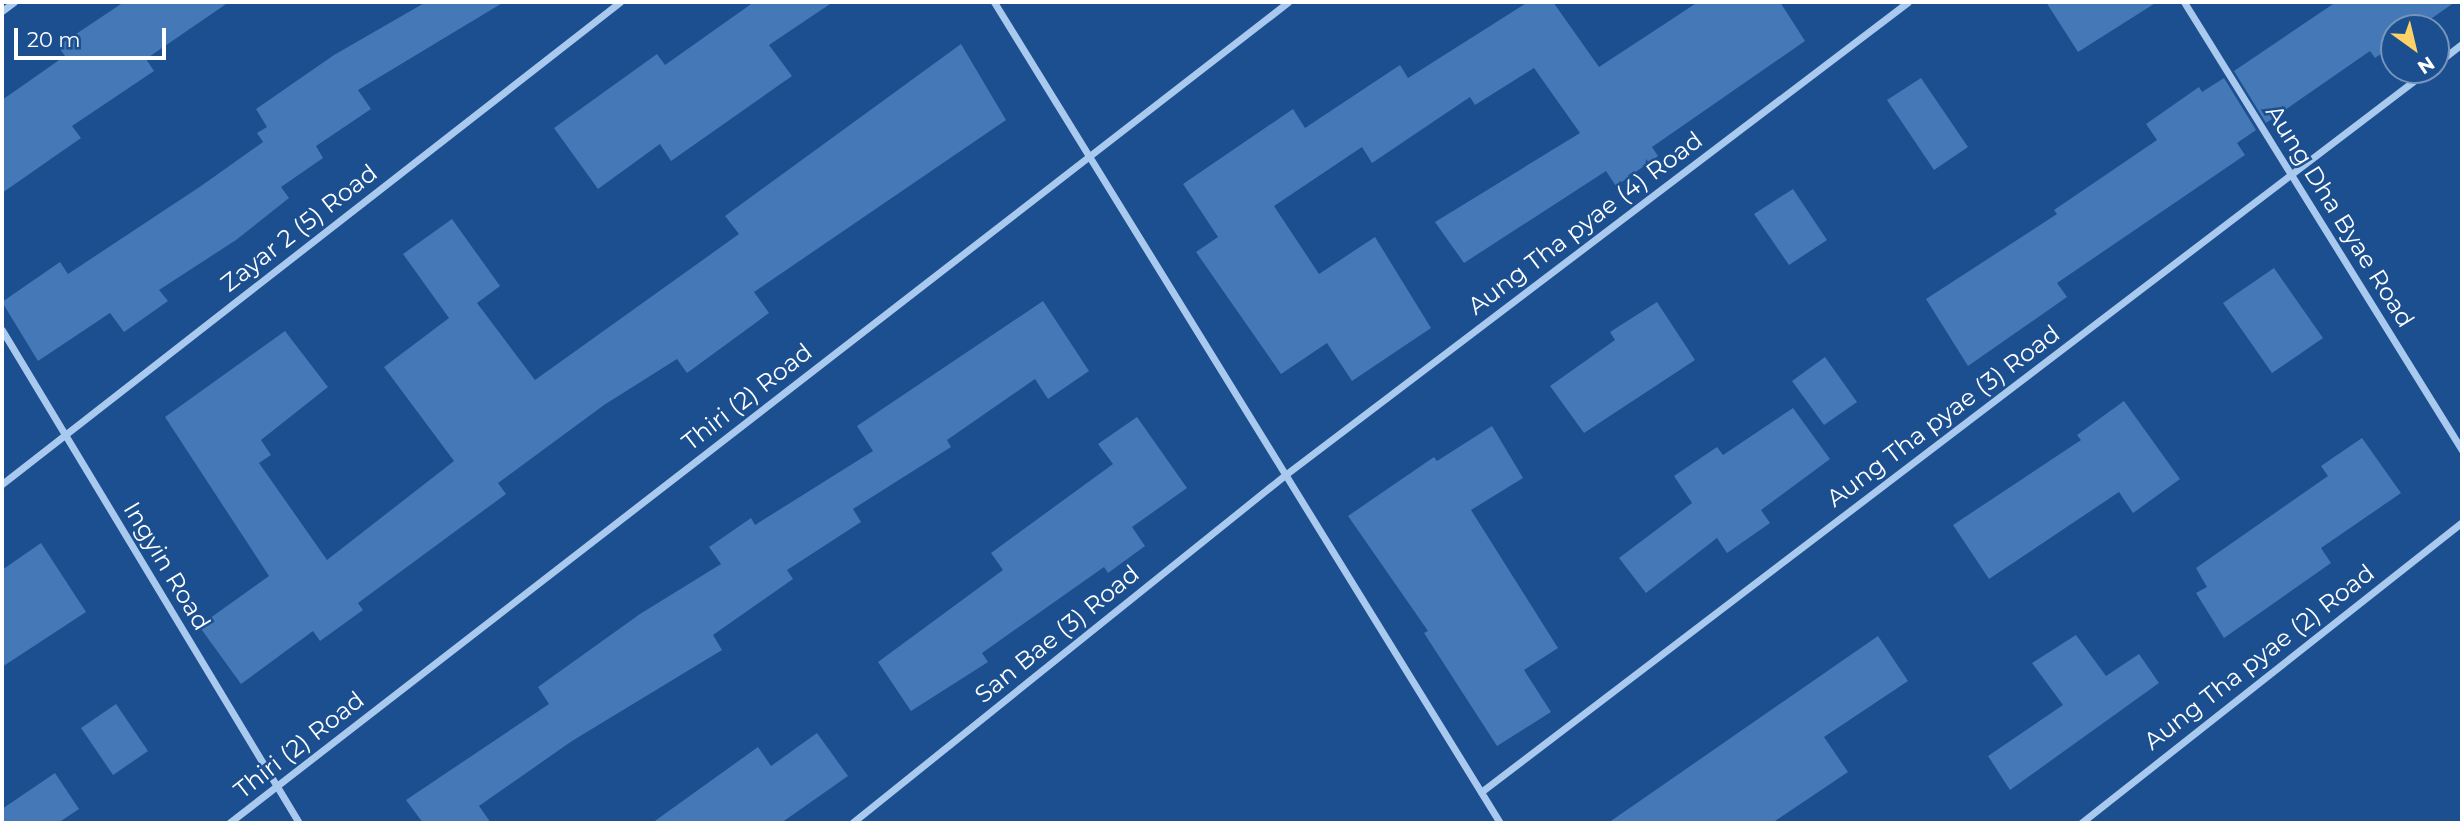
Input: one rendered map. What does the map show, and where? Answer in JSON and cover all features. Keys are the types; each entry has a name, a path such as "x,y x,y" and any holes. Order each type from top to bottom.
{"street":[{"path":"2,11 14,2"},
{"name":"Zayar 2 (5) Road","path":"2,484 620,2"},
{"path":"994,2 1500,823"},
{"name":"Thiri (2) Road","path":"229,823 1288,2"},
{"name":"Aung Tha pyae (4) Road","path":"1285,475 1908,2"},
{"name":"Aung Dha Byae Road","path":"2184,2 2462,450"},
{"name":"Aung Tha pyae (3) Road","path":"1481,792 2410,84"},
{"name":"Ingyin Road","path":"2,330 299,823"},
{"name":"San Bae (3) Road","path":"852,823 1285,475"},
{"name":"Aung Tha pyae (2) Road","path":"2081,823 2462,522"}],"building":[{"path":"124,2 229,2 146,59 154,71 72,126 81,138 2,193 2,100 65,56 58,46"},
{"path":"426,2 504,2 358,90 371,109 316,146 323,158 281,187 289,198 236,240 159,290 168,301 124,332 110,313 38,361 2,302 60,262 68,274 201,186 263,142 257,133 267,127 256,109 334,55"},
{"path":"754,2 833,2 769,45 792,76 671,161 660,144 598,189 554,128 657,54 665,65"},
{"path":"1528,2 1553,2 1599,67 1698,2 1780,2 1805,41 1652,147 1658,156 1616,186 1606,171 1464,263 1435,222 1580,133 1534,68 1475,105 1470,97 1372,163 1362,147 1274,206 1319,274 1375,237 1431,328 1352,381 1327,343 1281,374 1196,252 1218,237 1183,184 1293,109 1305,128 1400,65 1408,78"},
{"path":"2046,2 2157,2 2078,52"},
{"path":"2336,2 2455,2 2438,14 2380,14 2380,55 2375,58 2370,51 2266,123 2234,71"},
{"path":"961,44 1006,120 754,292 769,313 687,373 677,359 604,405 498,483 506,494 358,603 363,610 320,641 313,631 241,684 199,626 269,576 165,417 285,331 328,387 261,440 271,455 259,463 327,560 454,461 384,367 449,318 403,254 452,219 500,286 477,303 535,380 739,234 725,216"},
{"path":"1921,78 1968,147 1934,170 1887,100"},
{"path":"2224,78 2256,130 2237,143 2245,155 2057,283 2067,297 1968,366 1926,299 2057,214 2054,210 2157,140 2146,124 2199,87 2202,92"},
{"path":"1793,189 1827,240 1789,265 1754,214"},
{"path":"2274,268 2323,338 2272,373 2223,303"},
{"path":"1043,301 1089,371 1048,399 1035,379 947,440 951,447 853,509 861,522 787,570 793,579 713,635 722,650 572,741 479,806 491,823 423,823 406,800 549,704 538,687 640,614 721,564 709,547 751,518 755,525 873,451 857,426"},
{"path":"1657,302 1695,360 1584,433 1550,386 1615,340 1610,332"},
{"path":"1825,357 1857,402 1824,425 1792,381"},
{"path":"2124,401 2180,479 2133,513 2119,492 1989,579 1953,525 2081,440 2077,435"},
{"path":"1793,408 1830,459 1761,510 1770,523 1727,553 1717,538 1646,593 1619,558 1692,503 1674,476 1717,447 1723,455"},
{"path":"1137,417 1187,488 1132,527 1145,546 1108,573 1104,567 982,653 988,662 911,711 878,662 1003,570 991,553 1113,464 1098,444"},
{"path":"1492,426 1523,478 1471,510 1558,648 1524,670 1551,712 1497,746 1424,633 1428,631 1348,516 1434,457 1437,461"},
{"path":"2362,438 2401,493 2321,548 2331,563 2224,638 2196,593 2207,587 2196,568 2328,476 2321,466"},
{"path":"41,543 86,612 2,667 2,570"},
{"path":"2076,635 2106,676 2139,654 2159,683 2010,790 1988,756 2063,705 2032,663"},
{"path":"1878,636 1908,681 1824,737 1848,772 1772,823 1608,823"},
{"path":"116,704 148,751 113,775 81,728"},
{"path":"817,733 848,776 781,823 652,823 758,747 771,766"},
{"path":"55,773 79,809 58,823 2,823 2,809"}]}
